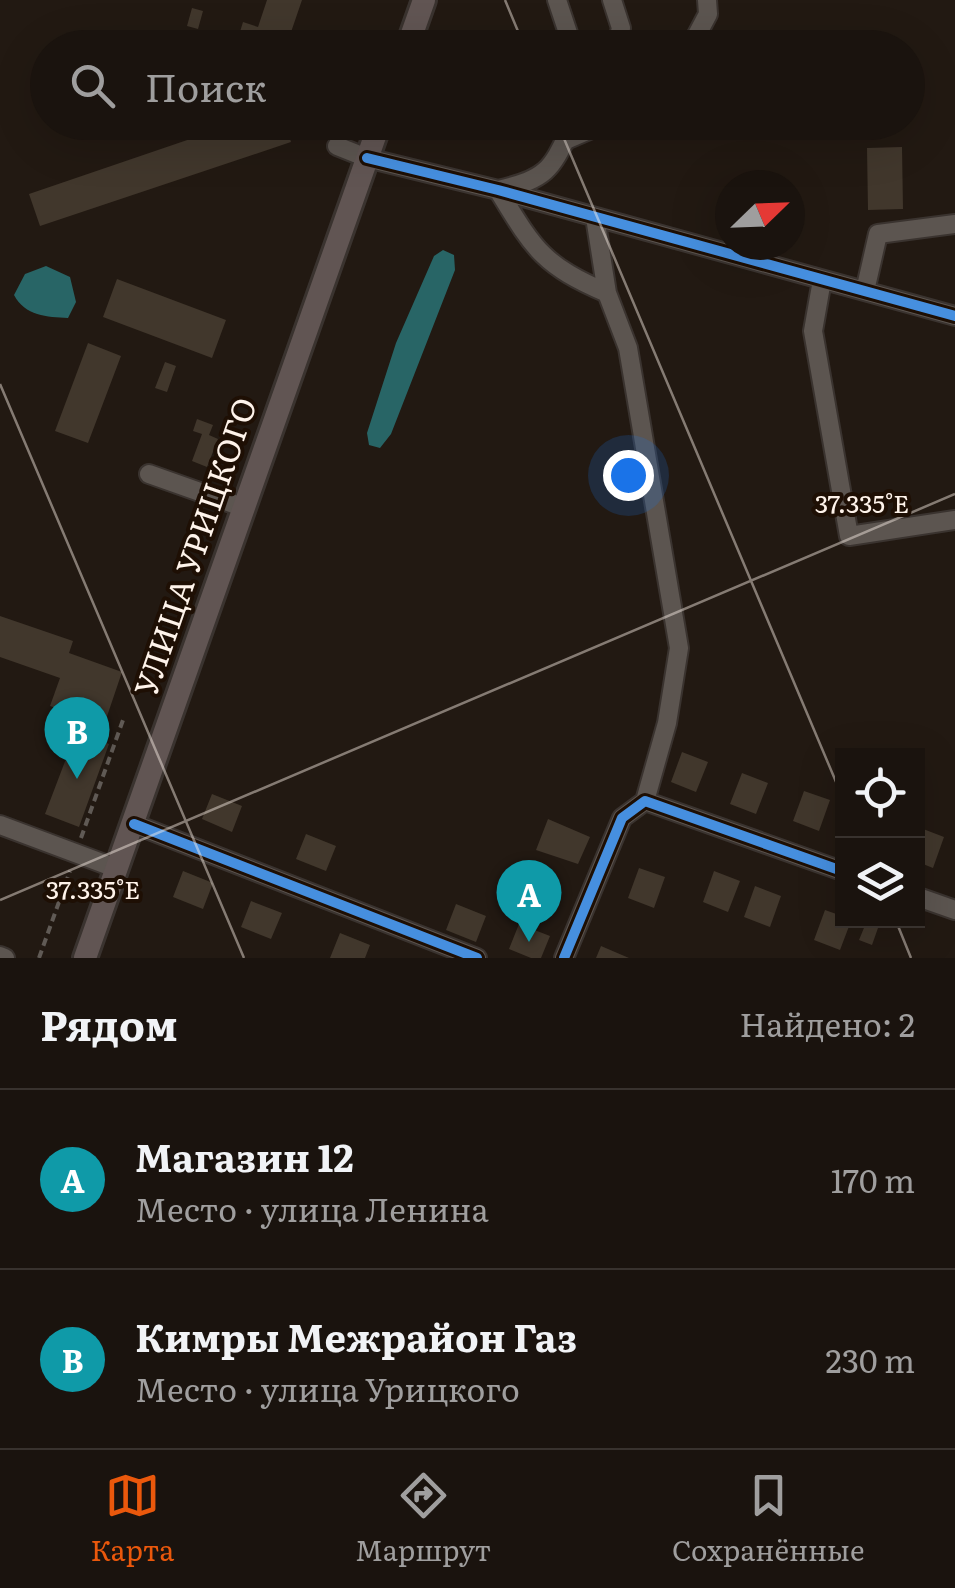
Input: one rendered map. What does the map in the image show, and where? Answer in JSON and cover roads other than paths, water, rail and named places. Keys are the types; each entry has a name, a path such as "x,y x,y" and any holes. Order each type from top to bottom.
{"main road":[{"path":"413,30 424,0"},
{"name":"УЛИЦА УРИЦКОГО","path":"85,958 374,140"}],"street":[{"path":"556,0 566,30"},
{"path":"612,0 620,30"},
{"path":"700,30 708,14 707,0"},
{"path":"498,190 530,183 548,170 566,140"},
{"path":"337,146 367,158 498,190 955,316"},
{"path":"498,190 530,244 564,274 607,293"},
{"path":"564,958 622,818 645,801 667,724 679,648 628,348 607,293 595,217"},
{"path":"864,291 878,234 955,224"},
{"path":"822,280 813,330 849,536 955,520"},
{"path":"149,474 245,508"},
{"path":"645,801 835,869"},
{"path":"134,824 476,958"},
{"path":"0,825 118,869"},
{"path":"925,899 955,910"}],"water":[{"path":"443,250 454,255 455,270 391,434 380,448 369,445 367,433 396,343 434,256"},
{"path":"46,266 70,277 76,302 68,318 30,311 14,295 25,274"}],"place":[{"name":"Кимры Межрайон Газ","path":"77,779"},
{"name":"Магазин 12","path":"529,942"}]}
